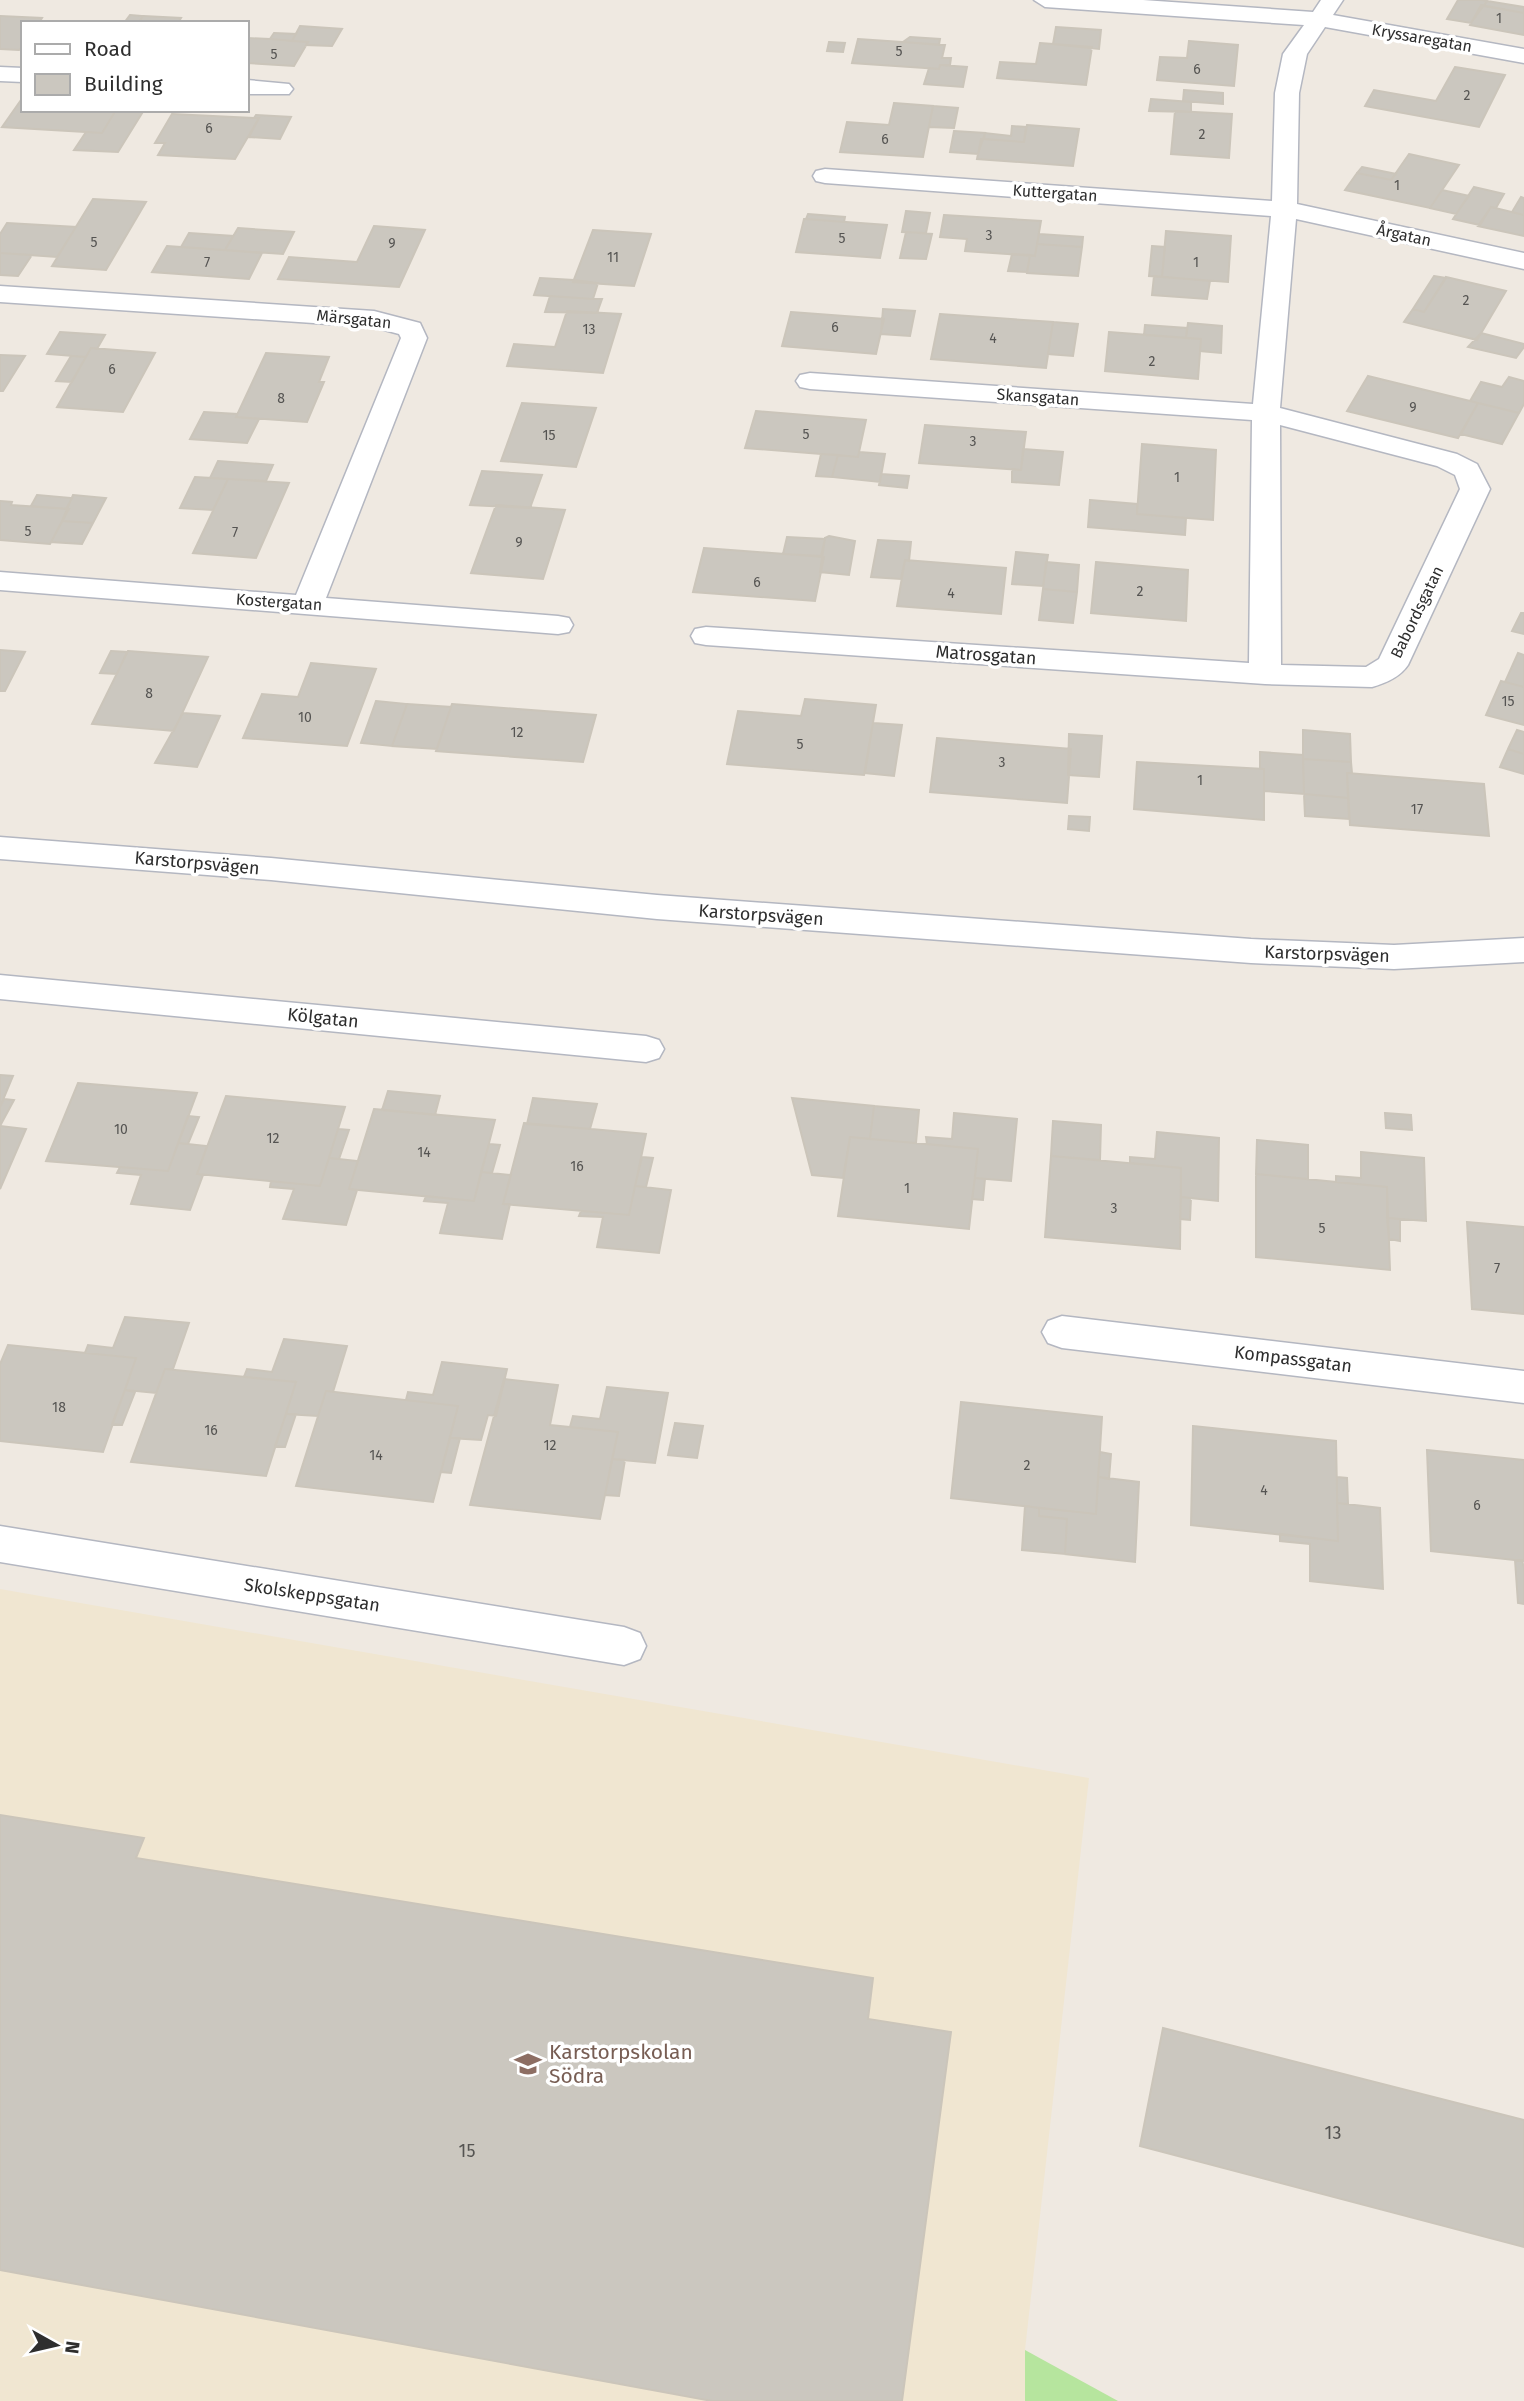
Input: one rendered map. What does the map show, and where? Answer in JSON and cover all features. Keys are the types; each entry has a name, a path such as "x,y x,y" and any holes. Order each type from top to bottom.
{"street":[{"name":"Kryssaregatan","path":"1045,0 1326,10 1524,56"},
{"path":"1265,674 1266,413 1284,209 1287,93 1296,54 1326,10"},
{"path":"0,74 21,75"},
{"path":"248,87 281,89"},
{"name":"Kuttergatan","path":"825,176 1284,209"},
{"name":"Årgatan","path":"1284,209 1524,261"},
{"name":"Märsgatan","path":"0,294 374,319 411,329 414,338 308,604"},
{"name":"Skansgatan","path":"810,381 1266,413"},
{"name":"Babordsgatan","path":"1265,674 1372,677 1392,665 1475,489 1467,470 1447,460 1266,413"},
{"name":"Kostergatan","path":"0,581 558,625"},
{"name":"Matrosgatan","path":"706,636 1265,674"},
{"name":"Karstorpsvägen","path":"0,848 285,870 657,907 1251,951 1394,957 1474,955 1524,950"},
{"name":"Kölgatan","path":"0,987 646,1049"},
{"name":"Kompassgatan","path":"1062,1332 1524,1387"},
{"name":"Skolskeppsgatan","path":"0,1544 624,1646"}],"shaded area":[{"name":"Karstorpskolan Södra","path":"0,1589 1089,1778 1025,2350 1025,2401 0,2401"}],"green space":[{"path":"1025,2350 1118,2401 1025,2401"}],"building":[{"path":"1458,0 1487,1 1471,23 1447,19"},
{"path":"1487,1 1524,7 1524,13 1484,6"},
{"path":"1481,5 1524,13 1524,35 1470,25"},
{"path":"130,15 143,16 139,21 126,21"},
{"path":"0,16 42,18 40,21 21,21 19,50 0,49"},
{"path":"143,16 181,18 179,21 139,21"},
{"path":"300,26 342,29 332,46 306,45 308,42 292,41"},
{"path":"1056,27 1101,30 1099,49 1053,44"},
{"path":"274,33 296,34 292,41 270,39"},
{"path":"910,37 940,39 939,45 903,42"},
{"path":"248,38 308,42 294,66 248,63"},
{"path":"858,39 945,45 942,58 951,58 950,65 940,65 939,69 852,63"},
{"path":"1189,41 1238,45 1234,86 1157,80 1160,57 1187,58"},
{"path":"829,42 845,43 843,52 827,51"},
{"path":"1040,43 1092,47 1086,85 997,78 1000,62 1036,64"},
{"path":"940,65 967,67 963,87 924,84 929,68 939,69"},
{"path":"1455,67 1505,75 1479,127 1365,106 1374,90 1436,101"},
{"path":"1184,90 1223,93 1223,104 1183,101"},
{"path":"1151,99 1191,102 1191,112 1149,111"},
{"path":"21,100 21,112 115,112 102,133 2,127"},
{"path":"894,103 933,106 923,157 840,152 847,122 889,125"},
{"path":"933,106 958,108 954,128 929,127"},
{"path":"1175,111 1232,114 1229,158 1171,154"},
{"path":"115,112 143,112 118,152 74,150 86,132 102,133"},
{"path":"172,114 259,118 235,159 158,155 165,143 155,143"},
{"path":"256,115 291,117 280,139 249,137 259,118 254,118"},
{"path":"1027,125 1079,129 1073,166 977,159 981,139 1024,142"},
{"path":"1012,126 1026,127 1024,142 984,139 985,133 1011,136"},
{"path":"954,131 985,133 978,154 950,152"},
{"path":"1409,154 1459,165 1430,208 1345,190 1357,173 1391,180"},
{"path":"1362,167 1396,174 1391,180 1357,173"},
{"path":"1474,187 1504,194 1496,208 1491,207 1480,225 1453,219"},
{"path":"1442,190 1469,196 1456,214 1430,208"},
{"path":"1521,197 1524,198 1524,215 1512,212"},
{"path":"93,199 146,202 106,270 52,266"},
{"path":"1491,207 1524,215 1524,236 1478,226"},
{"path":"906,211 930,213 926,233 902,232"},
{"path":"808,214 845,217 844,222 806,219"},
{"path":"944,215 1041,221 1035,256 965,251 967,239 940,237"},
{"path":"804,219 887,225 880,258 796,252"},
{"path":"7,223 76,227 57,257 0,253 0,234"},
{"path":"374,226 425,230 399,287 278,279 289,257 357,262"},
{"path":"238,228 294,232 283,254 225,250"},
{"path":"593,230 651,234 634,286 573,282"},
{"path":"1166,231 1231,236 1228,282 1162,277"},
{"path":"906,232 932,234 926,259 900,258"},
{"path":"189,233 233,236 225,250 181,247"},
{"path":"1039,234 1083,237 1082,247 1037,244"},
{"path":"1037,244 1082,247 1078,276 1027,273 1030,255 1035,256"},
{"path":"167,246 262,253 249,279 152,272"},
{"path":"1152,246 1165,247 1162,277 1149,276"},
{"path":"0,253 32,255 18,276 0,275"},
{"path":"1012,254 1030,255 1027,272 1008,271"},
{"path":"1154,276 1210,281 1207,299 1152,295"},
{"path":"1434,276 1446,278 1424,312 1413,309"},
{"path":"1446,277 1506,291 1477,340 1404,322 1413,309 1424,312"},
{"path":"540,278 598,283 593,299 534,295"},
{"path":"550,296 602,299 597,313 545,312"},
{"path":"883,309 915,311 910,336 881,334"},
{"path":"567,311 621,314 603,373 507,366 514,344 555,347"},
{"path":"791,312 884,319 876,354 782,346"},
{"path":"940,314 1053,322 1046,368 931,359"},
{"path":"1053,322 1078,324 1073,356 1048,354"},
{"path":"1188,323 1222,326 1221,353 1200,351 1201,339 1186,338"},
{"path":"1145,325 1187,328 1186,338 1144,335"},
{"path":"60,332 105,335 97,349 91,348 86,357 47,354"},
{"path":"1109,332 1201,339 1198,379 1105,371"},
{"path":"1481,333 1524,344 1524,347 1516,358 1468,347"},
{"path":"91,348 155,353 123,412 57,407"},
{"path":"266,353 329,357 319,382 324,382 307,422 236,417"},
{"path":"0,355 25,356 3,391 0,391"},
{"path":"71,356 86,357 72,382 56,381"},
{"path":"1368,376 1478,403 1458,438 1347,411"},
{"path":"1509,377 1524,381 1524,404 1519,413 1470,401 1481,382 1502,387"},
{"path":"522,403 596,408 576,467 501,461"},
{"path":"1478,403 1519,413 1502,444 1461,434"},
{"path":"756,411 866,420 858,457 745,448"},
{"path":"204,412 237,414 236,417 259,419 247,443 190,439"},
{"path":"925,425 1026,432 1021,470 919,463"},
{"path":"1142,444 1216,450 1213,520 1137,514"},
{"path":"1023,449 1063,452 1059,485 1012,482 1012,469 1021,470"},
{"path":"859,452 885,454 880,482 832,477 838,455 858,457"},
{"path":"821,454 838,455 832,477 816,476"},
{"path":"218,461 273,465 266,481 210,478"},
{"path":"482,471 542,475 530,508 470,505"},
{"path":"881,474 909,476 907,488 879,485"},
{"path":"195,477 228,479 213,510 180,508"},
{"path":"228,479 289,483 256,558 193,553"},
{"path":"37,495 72,498 66,509 31,506"},
{"path":"73,495 106,498 93,523 62,521"},
{"path":"1090,500 1137,504 1137,514 1186,518 1185,535 1088,527"},
{"path":"0,501 12,502 11,505 69,509 50,544 0,540"},
{"path":"496,505 565,510 543,579 471,573"},
{"path":"62,521 93,523 82,544 51,542"},
{"path":"829,536 855,541 849,575 820,572 825,538"},
{"path":"787,537 825,539 821,556 783,554"},
{"path":"878,540 911,542 909,561 905,560 901,579 871,577"},
{"path":"704,548 824,557 815,601 693,592"},
{"path":"1016,552 1048,555 1043,586 1012,584"},
{"path":"905,560 1006,568 1001,614 897,606"},
{"path":"1046,562 1079,565 1077,592 1043,589"},
{"path":"1096,562 1188,570 1186,621 1091,613"},
{"path":"1043,589 1077,592 1073,623 1039,620"},
{"path":"1521,613 1524,613 1524,634 1512,631"},
{"path":"0,650 25,652 5,691 0,691"},
{"path":"111,651 127,652 117,674 100,673"},
{"path":"128,651 208,657 174,731 92,724"},
{"path":"1518,653 1524,655 1524,687 1505,682"},
{"path":"311,663 376,669 347,746 243,738 262,694 298,697"},
{"path":"1501,681 1524,687 1524,725 1486,715"},
{"path":"805,699 876,705 864,775 727,764 738,711 801,716"},
{"path":"376,701 407,704 392,746 361,743"},
{"path":"407,704 451,707 437,749 392,746"},
{"path":"452,704 596,715 583,762 436,751"},
{"path":"183,713 220,716 197,767 155,763"},
{"path":"873,723 902,725 894,776 865,773"},
{"path":"1303,730 1350,734 1351,762 1303,759"},
{"path":"1517,730 1524,732 1524,754 1508,749"},
{"path":"1069,734 1102,736 1099,777 1068,775"},
{"path":"937,738 1071,749 1067,803 930,792"},
{"path":"1508,749 1524,754 1524,774 1500,767"},
{"path":"1260,752 1303,755 1304,794 1264,791 1264,769 1260,769"},
{"path":"1303,759 1351,762 1352,773 1347,773 1348,798 1304,794"},
{"path":"1137,762 1264,769 1264,820 1134,809"},
{"path":"1347,773 1484,784 1489,836 1350,825"},
{"path":"1304,794 1348,798 1349,819 1305,816"},
{"path":"1069,816 1090,817 1089,831 1068,829"},
{"path":"0,1075 13,1076 0,1107"},
{"path":"78,1083 197,1093 168,1171 46,1161"},
{"path":"388,1091 440,1096 435,1115 382,1110"},
{"path":"226,1096 345,1107 320,1186 197,1174"},
{"path":"533,1098 597,1104 590,1129 527,1124"},
{"path":"792,1098 874,1106 870,1139 850,1137 843,1178 812,1175"},
{"path":"4,1099 14,1100 0,1126 0,1107"},
{"path":"874,1106 919,1110 916,1143 870,1139"},
{"path":"374,1109 495,1120 474,1201 349,1189"},
{"path":"954,1113 1017,1119 1011,1181 975,1178 978,1149 927,1144 926,1137 952,1139"},
{"path":"1385,1113 1411,1115 1412,1130 1386,1128"},
{"path":"188,1116 199,1117 188,1144 178,1143"},
{"path":"1053,1121 1101,1125 1100,1160 1051,1156"},
{"path":"524,1123 646,1134 629,1215 503,1204"},
{"path":"0,1126 26,1129 0,1189"},
{"path":"338,1129 349,1130 339,1159 329,1158"},
{"path":"1157,1132 1219,1138 1218,1201 1181,1197 1181,1168 1130,1163 1130,1157 1155,1159"},
{"path":"850,1137 978,1149 969,1229 838,1216"},
{"path":"1257,1140 1308,1145 1308,1179 1256,1174"},
{"path":"178,1143 207,1146 197,1174 203,1175 190,1210 131,1204 141,1175 117,1173 120,1167 168,1171"},
{"path":"489,1144 500,1145 492,1173 481,1172"},
{"path":"1361,1152 1424,1158 1426,1221 1387,1218 1387,1187 1336,1182 1336,1176 1361,1178"},
{"path":"1051,1156 1181,1168 1180,1249 1045,1237"},
{"path":"642,1157 653,1158 646,1187 635,1186"},
{"path":"329,1158 358,1161 349,1189 357,1190 346,1225 283,1219 294,1189 270,1187 271,1181 320,1186"},
{"path":"481,1172 511,1175 503,1204 510,1204 502,1239 440,1233 448,1203 424,1201 426,1196 474,1201"},
{"path":"1256,1174 1387,1187 1390,1270 1256,1257"},
{"path":"975,1178 985,1179 983,1200 972,1199"},
{"path":"635,1186 671,1190 659,1253 597,1247 603,1217 579,1216 581,1211 629,1215"},
{"path":"1181,1197 1191,1198 1190,1220 1180,1219"},
{"path":"1387,1218 1400,1219 1400,1241 1389,1239"},
{"path":"1467,1222 1524,1227 1524,1314 1472,1309"},
{"path":"125,1317 189,1323 173,1369 165,1369 156,1393 125,1390 136,1358 85,1353 88,1345 113,1348"},
{"path":"284,1339 347,1346 333,1392 326,1391 318,1416 286,1414 296,1382 244,1377 247,1369 272,1372"},
{"path":"8,1345 136,1358 103,1452 0,1441 0,1364"},
{"path":"442,1362 507,1369 496,1416 488,1415 481,1440 450,1438 458,1406 406,1400 408,1392 433,1395"},
{"path":"165,1369 296,1382 266,1476 131,1462"},
{"path":"504,1379 558,1385 550,1425 618,1432 600,1519 470,1505"},
{"path":"607,1387 668,1393 655,1463 612,1459 618,1432 570,1427 573,1416 600,1419"},
{"path":"125,1390 135,1392 122,1425 112,1424"},
{"path":"326,1391 458,1406 433,1502 296,1486"},
{"path":"961,1402 1102,1417 1096,1514 951,1498"},
{"path":"286,1414 296,1414 285,1447 275,1446"},
{"path":"675,1423 703,1426 697,1458 668,1455"},
{"path":"1193,1426 1336,1441 1338,1541 1191,1525"},
{"path":"450,1438 460,1438 451,1473 441,1472"},
{"path":"1427,1450 1524,1460 1524,1561 1431,1551"},
{"path":"1100,1452 1111,1454 1109,1479 1098,1477"},
{"path":"612,1459 625,1460 619,1496 605,1495"},
{"path":"1098,1477 1139,1482 1135,1562 1065,1554 1067,1519 1039,1516 1039,1508 1096,1514"},
{"path":"1337,1477 1347,1478 1348,1504 1337,1503"},
{"path":"1337,1503 1380,1508 1383,1589 1310,1581 1310,1544 1280,1541 1280,1534 1338,1541"},
{"path":"1025,1506 1039,1508 1039,1516 1067,1519 1065,1554 1022,1550"},
{"path":"1515,1560 1522,1560 1524,1568 1524,1604 1518,1603"},
{"path":"0,1815 144,1838 136,1858 873,1978 868,2019 951,2032 902,2401 712,2401 0,2270"},
{"path":"1163,2028 1524,2120 1524,2247 1140,2146"}],"place":[{"name":"Karstorpskolan Södra","path":"528,2064"}]}
